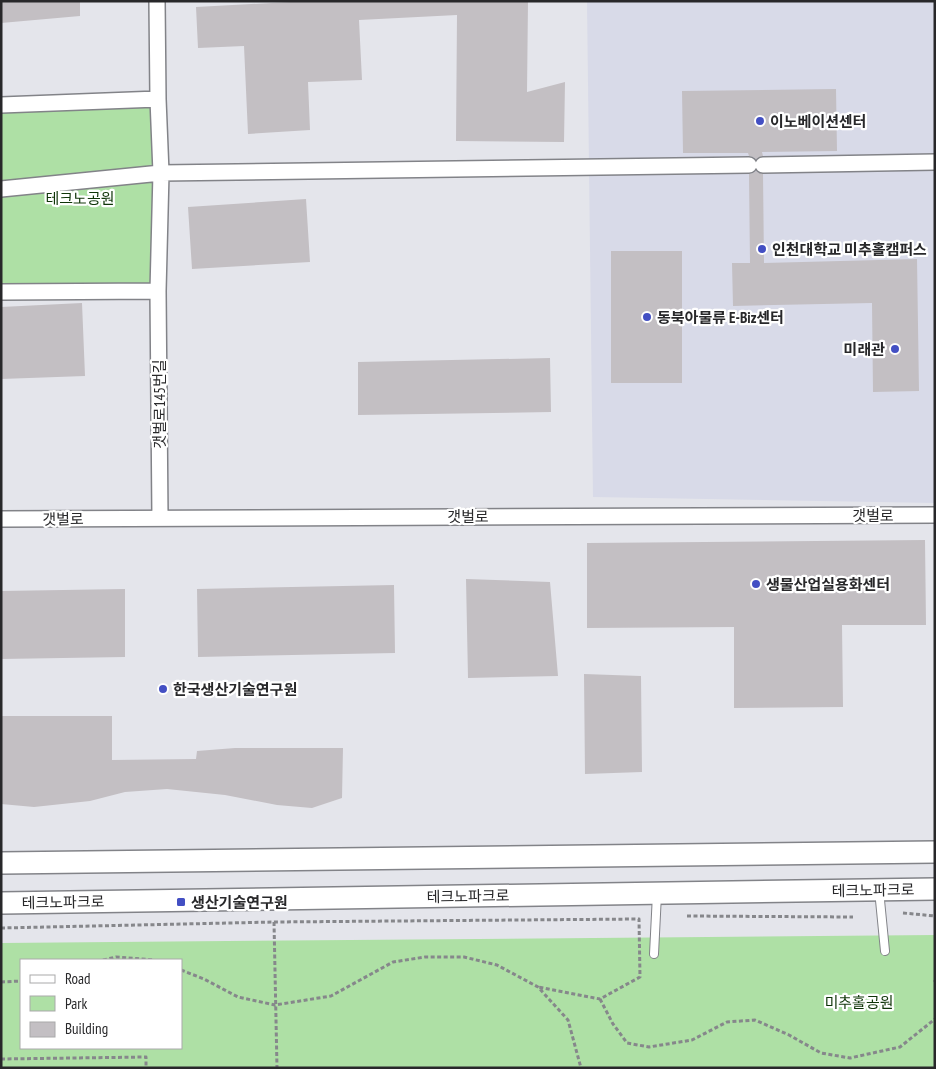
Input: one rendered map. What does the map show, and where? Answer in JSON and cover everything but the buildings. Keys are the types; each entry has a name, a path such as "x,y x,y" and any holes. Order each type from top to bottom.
{"street":[{"name":"갯벌로145번길","path":"157,1 161,173 158,291 160,518"},
{"path":"1,105 158,100"},
{"path":"1,189 161,173 935,162"},
{"path":"1,292 158,291"},
{"name":"갯벌로","path":"1,519 935,515"},
{"path":"1,863 935,852"},
{"name":"테크노파크로","path":"1,903 935,889"}],"lane":[{"path":"879,890 885,950"},
{"path":"654,954 657,894"}],"path":[{"path":"903,913 935,916"},
{"path":"687,916 853,917"},
{"path":"1,928 274,922 638,919 640,977 600,998 538,987 497,965 464,956 425,957 393,962 331,996 275,1005 238,997 204,978 182,970"},
{"path":"274,922 277,1068"},
{"path":"107,959 116,957 141,959"},
{"path":"1,982 20,981"},
{"path":"538,987 568,1020 581,1068"},
{"path":"600,998 613,1024 627,1043 649,1047 692,1040 727,1022 755,1020 789,1035 821,1053 850,1058 900,1047 935,1019"},
{"path":"1,1059 146,1057 146,1068"}],"shaded area":[{"name":"인천대학교 미추홀캠퍼스","path":"587,1 935,1 935,503 593,497"}],"green space":[{"name":"테크노공원","path":"158,99 158,291 1,292 1,105"},
{"name":"미추홀공원","path":"935,935 935,1068 1,1068 1,943"}],"place":[{"name":"이노베이션센터","path":"760,121"},
{"name":"인천대학교 미추홀캠퍼스","path":"762,249"},
{"name":"동북아물류 E-Biz센터","path":"647,317"},
{"name":"미래관","path":"895,349"},
{"name":"생물산업실용화센터","path":"756,584"},
{"name":"한국생산기술연구원","path":"163,689"},
{"name":"생산기술연구원","path":"181,902"}]}
